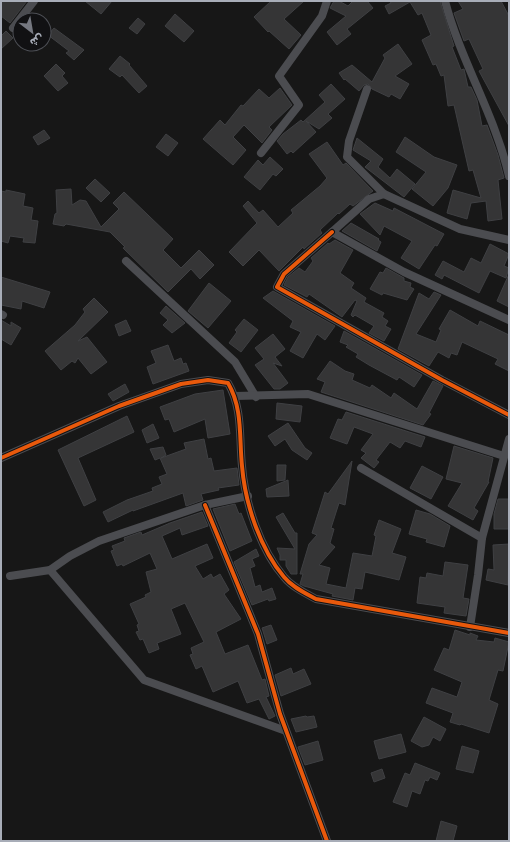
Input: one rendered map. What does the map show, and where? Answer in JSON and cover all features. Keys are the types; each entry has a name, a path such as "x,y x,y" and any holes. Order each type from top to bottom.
{"street":[{"path":"25,12 34,1"},
{"path":"261,153 299,105 280,76 322,16 327,1"},
{"path":"445,1 461,51 490,115 509,176"},
{"path":"367,89 349,141 347,157 384,194 460,229 509,240"},
{"path":"384,194 369,199 284,274 277,287 442,380 509,414"},
{"path":"332,232 404,272 509,320"},
{"path":"126,261 235,362 256,396"},
{"path":"1,458 119,406 181,384 208,380 228,383 235,396 239,416 242,468 252,517 267,553 284,578 297,589 316,600 509,633"},
{"path":"235,396 308,394 504,456"},
{"path":"470,627 482,538 509,439"},
{"path":"361,468 482,538"},
{"path":"10,576 50,570 70,556 99,541 204,504 248,496"},
{"path":"204,504 258,634 280,714 327,841"},
{"path":"50,570 144,680 286,731"}],"building":[{"path":"1,1 27,1 18,12 12,12 12,20 10,23 1,16"},
{"path":"85,1 112,1 101,14"},
{"path":"271,1 304,1 284,19 301,35 289,49 269,31 268,32 254,17"},
{"path":"334,1 339,1 348,6 353,1 367,1 373,8 347,29 351,34 337,45 327,32 346,16 330,8"},
{"path":"390,1 440,1 454,46 452,47 461,70 464,69 468,87 471,87 477,100 482,126 487,125 498,155 504,178 498,180 502,219 488,221 486,201 471,203 467,219 447,213 453,190 481,198 473,170 469,171 454,105 448,106 444,75 441,76 436,64 433,65 422,40 431,35 422,13 418,15 410,2 389,14 385,6 391,3"},
{"path":"458,1 501,1 509,16 509,126 479,71 483,69 469,39 464,41 454,13 463,9"},
{"path":"175,14 194,31 184,42 165,26"},
{"path":"138,18 145,24 137,34 129,28"},
{"path":"54,28 84,50 74,60 66,53 69,51 52,38 52,30"},
{"path":"6,31 12,39 1,49 1,36"},
{"path":"398,44 412,64 395,76 409,84 400,99 391,94 389,97 372,89 368,84 364,85 359,91 345,79 344,80 339,73 352,65 372,82 385,58 383,55"},
{"path":"120,56 130,64 129,65 147,86 139,93 122,75 120,77 109,69"},
{"path":"56,64 65,73 62,76 68,83 58,91 44,76"},
{"path":"331,84 345,99 328,114 332,118 319,129 306,121 316,132 293,153 291,151 287,154 277,141 283,134 301,120 303,122 325,102 319,95"},
{"path":"280,88 292,105 269,127 272,130 262,143 244,125 233,137 246,150 233,165 203,139 220,120 225,125 241,105 243,106 259,89 269,98"},
{"path":"44,130 50,138 38,145 33,137"},
{"path":"166,134 178,143 168,156 156,147"},
{"path":"405,137 434,157 457,165 448,188 433,206 412,189 426,172 396,152"},
{"path":"357,138 383,159 378,167 390,178 397,169 415,184 404,197 365,167 371,161 353,150"},
{"path":"327,142 343,165 346,163 373,191 353,206 350,204 339,214 338,213 320,230 322,233 304,249 303,247 279,271 259,250 243,266 229,252 257,223 243,206 248,201 259,213 263,210 278,227 293,213 291,210 320,186 327,178 309,154"},
{"path":"270,157 283,169 276,176 273,174 260,190 244,177 258,160 263,165"},
{"path":"95,179 110,193 101,202 86,188"},
{"path":"71,189 72,205 80,200 86,201 101,227 119,209 113,203 124,192 173,239 163,250 181,268 199,250 214,265 200,279 191,269 168,292 123,248 125,247 110,232 66,224 64,226 53,224 55,214 57,213 56,190"},
{"path":"6,190 25,194 23,206 33,208 31,220 38,221 35,243 23,242 24,238 10,236 8,243 1,241 1,191 6,192"},
{"path":"375,203 393,211 394,208 444,234 437,246 435,245 419,269 401,258 412,241 384,226 380,235 360,214"},
{"path":"351,223 379,239 378,240 381,242 377,251 342,231"},
{"path":"335,240 353,250 340,273 354,283 351,288 366,298 364,302 384,313 382,317 388,321 385,326 391,329 384,341 369,333 374,326 355,315 353,317 351,315 357,301 355,300 342,317 309,294 307,297 284,285 288,277 299,268 305,272 313,261 311,258 328,243 329,244"},
{"path":"490,244 509,254 504,266 509,268 506,278 490,271 479,293 444,275 442,279 435,275 443,261 464,272 471,258 481,263"},
{"path":"386,268 404,278 404,281 411,283 410,287 414,289 407,300 383,293 382,295 370,289 380,272 383,273"},
{"path":"509,274 509,307 497,301"},
{"path":"1,277 50,292 44,308 22,301 21,309 1,305"},
{"path":"209,283 231,301 208,328 188,311"},
{"path":"273,291 335,326 325,340 317,334 303,358 290,351 301,332 290,327 293,321 263,298"},
{"path":"434,292 441,295 416,334 436,342 441,330 439,329 450,310 478,326 480,321 509,335 509,371 495,364 498,359 462,342 457,355 451,353 449,358 438,352 429,366 398,349 419,293 429,299"},
{"path":"94,298 108,312 78,341 87,337 107,362 91,374 78,358 75,363 72,361 61,370 45,351 75,325 85,312 83,309"},
{"path":"166,306 185,323 172,333 163,325 168,320 160,313"},
{"path":"244,319 258,330 241,352 229,343 237,332 235,330"},
{"path":"1,320 11,326 11,322 21,328 11,345 1,339"},
{"path":"126,320 131,331 119,336 115,325"},
{"path":"344,331 422,375 414,387 399,377 397,380 356,357 358,354 346,347 348,345 340,342"},
{"path":"273,334 285,349 275,357 282,366 273,363 288,383 280,389 274,389 255,365 264,359 255,348"},
{"path":"168,345 174,361 181,358 183,364 186,363 189,371 153,384 147,367 156,363 151,351"},
{"path":"330,361 345,371 354,374 352,380 370,388 372,385 391,398 394,393 417,409 433,381 443,386 429,413 431,414 423,425 321,392 325,382 317,379"},
{"path":"125,384 129,392 113,401 108,394"},
{"path":"223,390 230,434 208,438 205,419 174,432 169,419 165,420 160,407 195,394"},
{"path":"277,403 302,406 300,422 276,419"},
{"path":"346,412 425,437 421,447 405,441 400,448 390,442 376,460 379,462 374,468 361,458 366,453 361,450 373,434 354,427 347,444 330,438 338,419 342,420"},
{"path":"127,416 134,432 78,458 96,500 84,506 58,450"},
{"path":"288,423 305,448 312,453 307,460 292,450 285,439 275,446 268,436"},
{"path":"153,424 159,438 147,443 142,430"},
{"path":"204,439 208,459 211,458 214,471 237,468 239,485 218,488 219,490 201,494 203,500 186,506 183,493 133,510 108,522 103,512 127,500 153,491 152,488 162,484 159,477 167,474 160,458 155,460 150,449 163,447 166,455 161,458 186,449 184,443"},
{"path":"454,446 493,458 489,482 474,508 478,511 473,520 448,506 462,483 446,479"},
{"path":"352,461 345,505 339,503 331,528 334,529 330,543 335,547 319,565 330,568 326,584 346,588 353,553 372,556 376,536 374,535 379,520 401,529 392,553 406,557 399,580 365,572 362,589 355,588 353,600 332,596 333,594 300,584 303,574 300,574 309,544 317,535 312,533 325,492 328,494"},
{"path":"277,465 286,465 285,480 277,481"},
{"path":"422,466 443,477 431,499 410,488"},
{"path":"288,480 289,496 267,497 266,489"},
{"path":"498,499 509,499 509,529 494,529 494,514"},
{"path":"235,504 239,514 241,513 252,541 230,551 213,509"},
{"path":"416,510 430,514 450,526 444,547 426,542 427,539 409,534"},
{"path":"202,512 208,526 182,535 180,528 162,536 172,559 207,544 213,558 195,566 203,579 211,574 213,578 220,574 229,590 224,594 241,619 216,632 225,654 248,645 262,680 265,679 269,696 266,697 275,716 269,719 259,699 247,703 238,681 213,692 202,666 196,669 190,655 193,654 191,648 204,642 185,603 171,609 181,634 157,643 159,649 149,653 143,639 140,640 136,632 139,631 137,625 139,624 130,604 146,597 145,595 151,592 146,572 157,569 150,553 123,566 122,564 117,566 111,551 114,550 112,546 125,541 124,538 141,532 142,535"},
{"path":"283,513 295,533 297,533 297,574 291,574 286,566 286,560 280,560 280,555 277,548 295,549 276,517"},
{"path":"509,544 508,585 486,580 488,569 494,570 493,545"},
{"path":"256,549 259,556 252,559 255,566 250,568 255,587 260,585 262,592 272,588 276,599 269,601 268,599 252,605 234,562"},
{"path":"445,562 468,565 463,598 469,599 466,616 444,613 445,607 417,603 420,577 426,578 427,573 443,576"},
{"path":"271,625 277,640 267,644 262,628"},
{"path":"455,630 478,636 476,640 494,642 495,638 509,642 503,671 498,670 489,700 498,704 489,733 450,722 453,713 426,703 432,688 457,697 462,682 434,670 444,648 449,650"},
{"path":"291,668 293,674 304,669 311,684 281,696 275,675"},
{"path":"314,716 317,727 296,732 291,719"},
{"path":"424,717 446,729 440,741 433,737 429,745 422,747 411,741"},
{"path":"401,734 406,752 379,759 374,741"},
{"path":"318,741 323,760 305,765 298,747"},
{"path":"462,746 479,751 473,773 456,769"},
{"path":"415,763 440,773 437,780 430,777 428,781 425,780 420,794 412,791 407,807 393,802 405,773 410,775"},
{"path":"382,769 385,778 374,782 371,773"},
{"path":"441,821 457,826 453,841 436,841"}],"cycle path":[{"path":"332,232 284,274 277,287 442,380 509,415"},
{"path":"1,458 119,406 181,384 208,380 228,383 233,393 240,423 242,466 246,495 250,510 261,539 275,566 291,584 316,599 509,633"},
{"path":"205,505 258,634 280,714 327,841"}]}
